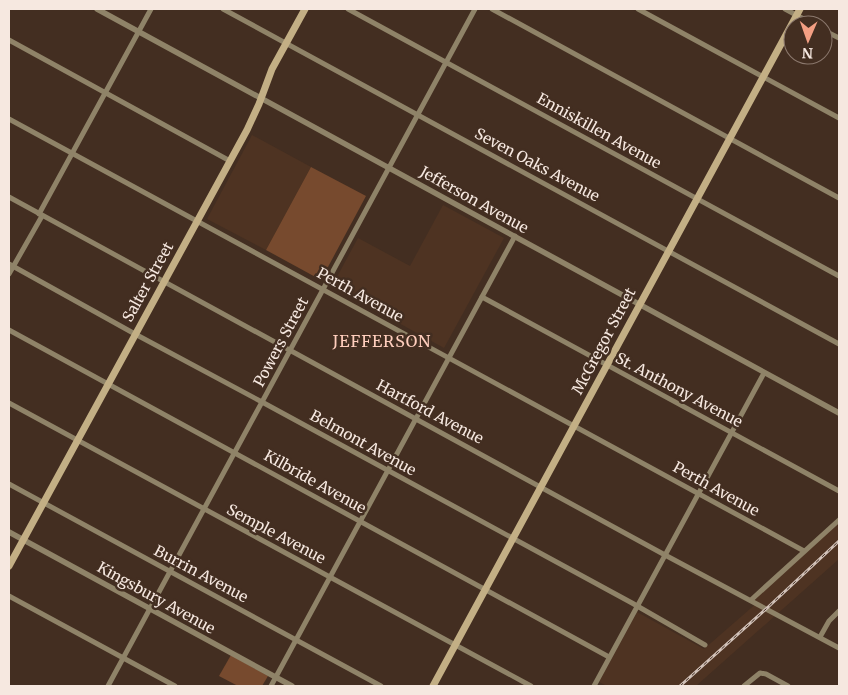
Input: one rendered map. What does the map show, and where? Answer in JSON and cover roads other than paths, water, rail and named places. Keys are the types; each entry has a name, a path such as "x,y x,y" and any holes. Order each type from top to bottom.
{"main road":[{"name":"Salter Street","path":"9,566 247,130 272,70 305,9"},
{"name":"McGregor Street","path":"433,686 799,12"}],"street":[{"name":"Jefferson Avenue","path":"97,9 839,413"},
{"path":"9,274 11,266 41,215 72,153 151,9"},
{"name":"Seven Oaks Avenue","path":"223,9 839,344"},
{"name":"Enniskillen Avenue","path":"348,9 839,276"},
{"name":"Powers Street","path":"108,686 476,9"},
{"path":"492,9 839,198"},
{"path":"638,9 839,118"},
{"path":"785,9 799,12"},
{"path":"9,40 230,161"},
{"name":"Perth Avenue","path":"9,119 804,551"},
{"name":"Hartford Avenue","path":"9,197 839,648"},
{"path":"270,686 515,236"},
{"name":"Belmont Avenue","path":"11,266 637,606 705,645"},
{"name":"St. Anthony Avenue","path":"482,297 839,491"},
{"name":"Kilbride Avenue","path":"9,330 609,657"},
{"path":"594,686 764,373"},
{"name":"Semple Avenue","path":"9,403 531,686"},
{"name":"Burrin Avenue","path":"9,484 381,686"},
{"path":"751,600 839,520"},
{"name":"Kingsbury Avenue","path":"9,532 292,686"},
{"path":"9,596 175,686"},
{"path":"820,637 829,621 839,611"},
{"path":"744,686 760,673 766,674 788,686"}],"railway":[{"path":"680,686 839,541"}],"district":[{"name":"JEFFERSON","path":"382,341"}]}
